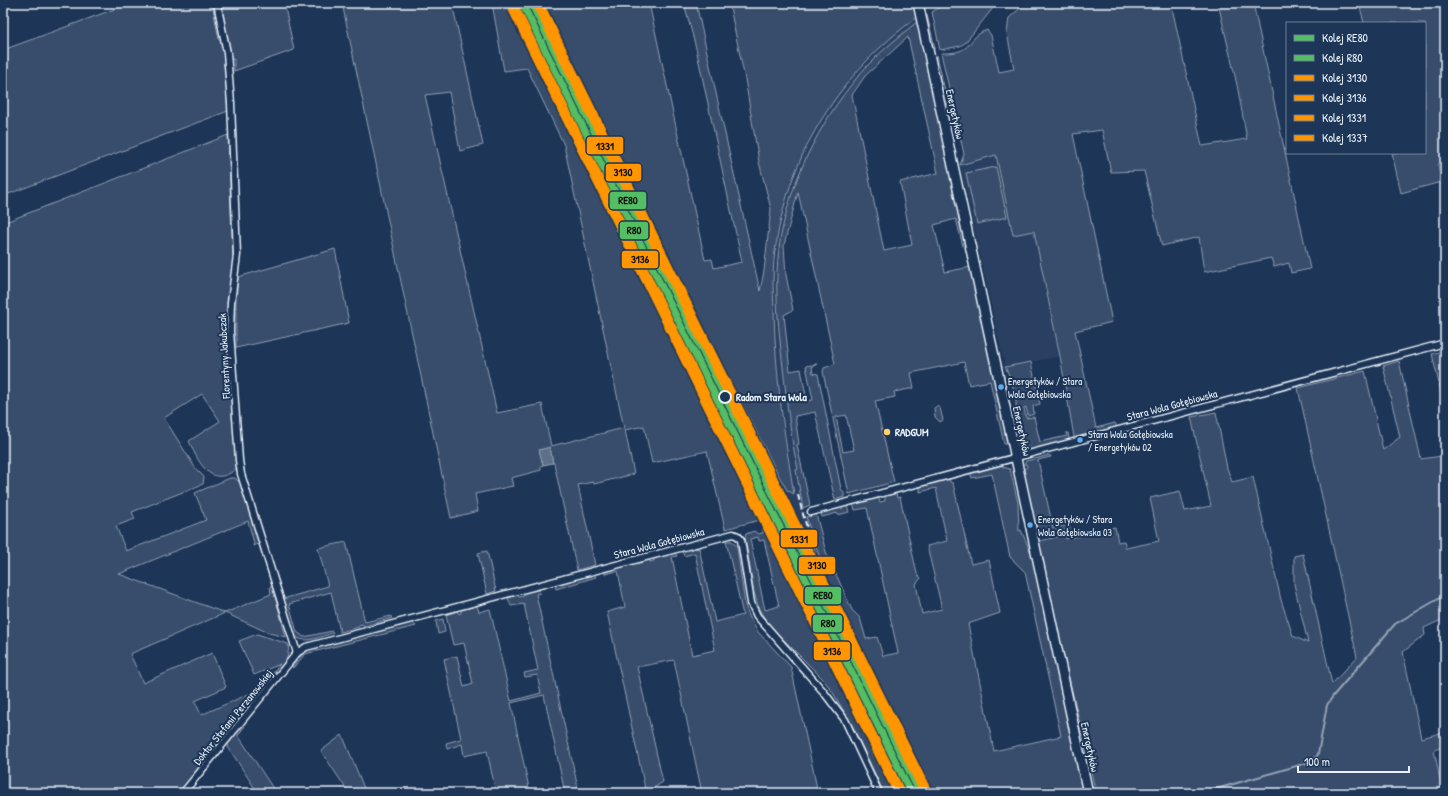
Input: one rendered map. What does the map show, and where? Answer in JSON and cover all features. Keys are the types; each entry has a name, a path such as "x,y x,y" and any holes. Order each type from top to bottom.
{"main road":[{"name":"Energetyków","path":"918,3 1088,793"}],"street":[{"name":"Florentyny Jakubczak","path":"217,3 226,53 231,103 236,255 231,302 230,331 239,460 245,489 297,653"},
{"name":"Stara Wola Gołębiowska","path":"811,512 1445,343"},
{"name":"Stara Wola Gołębiowska","path":"297,653 316,643 736,534 741,540 754,610 761,622 823,690 845,720 878,793"},
{"name":"Doktor Stefanii Perzanowskiej","path":"183,793 297,653"}],"shaded area":[{"path":"131,3 212,3 219,40 226,38 221,3 284,3 294,50 234,71 234,59 224,63 228,111 3,196 3,50"},
{"path":"342,3 452,3 483,145 460,151 449,92 425,95 497,413 542,404 551,446 624,428 564,145 527,68 504,71 492,3 522,3 619,210 659,290 659,302 726,436 750,492 760,520 725,529 707,451 652,463 644,426 625,430 634,474 594,484 593,482 578,485 595,565 577,570 550,448 540,450 543,465 541,466 541,470 511,478 513,486 475,494 478,511 451,518"},
{"path":"522,3 542,3 676,282 685,290 779,476 787,490 794,494 775,352 773,275 781,214 799,163 817,127 840,91 892,36 917,17 918,21 867,66 845,91 830,113 818,135 800,172 790,201 781,235 777,297 790,436 798,470 796,470 804,510 829,585 931,793 908,793 777,525 762,529 751,495 718,422 659,302 659,290 619,210"},
{"path":"542,3 649,3 705,260 712,259 714,268 742,262 696,48 684,3 696,3 760,291 764,271 771,209 759,162 745,79 729,3 914,3 917,17 890,39 865,63 843,89 823,117 807,146 793,178 783,211 776,245 773,286 776,357 794,494 787,490 779,476 685,290 676,282"},
{"path":"946,3 997,3 965,43 960,46 940,50 932,12"},
{"path":"1026,3 1171,3 1202,146 1247,139 1237,85 1218,3 1253,3 1310,269 1291,273 1289,263 1274,267 1271,258 1204,272 1199,237 1162,246 1144,171 1111,172 1102,130 1073,134 1112,322 1075,331 1096,428 1115,423 1117,427 1075,438 1060,356 1034,231 1013,235 996,155 960,165 964,154 941,53 960,51 980,33 987,30 991,35 999,72 1014,69 1007,33 1009,18"},
{"path":"1359,3 1445,3 1445,163 1438,164 1441,182 1401,193 1392,154 1426,154 1426,22 1364,22"},
{"path":"927,15 935,48 932,48 925,17"},
{"path":"918,21 966,246 963,246 956,219 934,225 945,272 971,267 1008,444 1004,444 990,381 969,385 964,362 911,373 914,388 894,392 895,397 875,401 894,482 849,494 823,372 824,368 835,364 798,192 784,245 786,275 793,310 784,315 790,371 801,369 807,401 813,400 806,366 817,364 812,367 813,373 818,374 841,489 844,493 844,497 835,500 815,412 795,416 799,444 797,445 810,505 803,508 789,419 777,302 777,268 781,235 786,212 793,189 812,145 837,104 866,67","holes":["908,37 938,173 900,182 912,245 884,251 852,95 865,76","846,415 854,450 843,452 836,417"]},
{"path":"937,55 956,140 953,143 935,60"},
{"path":"228,135 233,260 227,311 227,343 230,383 225,385 231,389 237,468 228,474 220,476 213,475 201,464 189,441 220,421 202,394 164,418 196,469 204,477 203,484 132,512 135,519 116,526 126,551 206,520 195,493 230,478 235,478 243,486 260,543 253,546 254,543 248,521 119,574 225,613 130,654 143,683 212,653 226,687 195,701 201,715 260,689 262,692 179,793 3,793 3,223"},
{"path":"996,155 1013,235 1034,230 1060,356 1005,367 960,165"},
{"path":"996,167 1007,217 977,224 966,173"},
{"path":"335,249 349,323 236,348 236,301 238,277"},
{"path":"1445,350 1445,409 1432,354"},
{"path":"1399,361 1421,459 1442,456 1445,466 1445,620 1439,621 1424,628 1425,635 1403,652 1421,738 1445,732 1445,746 1434,750 1443,793 1096,793 1038,545 1040,541 1065,535 1066,539 1115,527 1118,542 1124,541 1126,548 1159,541 1150,498 1180,491 1185,511 1211,506 1191,417 1216,412 1227,468 1232,482 1253,477 1281,600 1293,636 1308,643 1294,584 1294,556 1303,554 1332,684 1357,657 1298,388 1365,371 1383,450 1400,437 1383,366"},
{"path":"1031,362 1040,404 1033,406 1034,414 1028,416 1026,407 1024,408 1026,418 1034,417 1040,442 1067,436 1066,433 1068,433 1069,438 1068,440 1029,451 1028,448 1022,447 1016,418 1016,399 1011,379 1005,367"},
{"path":"937,406 940,408 943,420 940,422 935,417 934,408"},
{"path":"550,447 553,463 543,465 539,450"},
{"path":"1050,455 1051,457 1038,460 1053,528 1069,525 1070,529 1040,533 1034,523 1023,470 1027,467 1026,464 1024,464 1026,461"},
{"path":"1002,464 1003,467 1010,469 1018,503 1019,531 1021,530 1030,551 1032,551 1084,793 931,793 829,585 806,517 816,514 826,552 852,610 860,618 866,639 877,637 883,656 898,653 867,508 855,510 853,504 878,497 880,502 885,501 885,495 896,493 897,498 900,497 917,574 921,578 916,584 922,614 942,609 927,546 947,541 936,488 920,492 920,486 949,479 951,483 953,483 971,564 989,560 1000,613 968,624 994,751 1061,736 1025,572 1010,557 992,474 972,478 970,472"},
{"path":"847,505 849,512 838,515 837,513 822,517 821,512"},
{"path":"777,525 908,793 884,793 853,727 832,691 823,679 768,624 759,609 754,592 745,537 746,534 754,531 758,534 763,533 762,529","holes":["758,537 759,541 764,540 779,606 765,610 750,539"]},
{"path":"726,541 732,541 737,547 745,605 750,618 758,632 791,667 818,793 702,793 674,660 637,667 663,782 646,793 607,612 625,607 618,571 605,574 605,572 649,559 650,562 654,561 654,558 675,553 677,556 672,557 692,655 715,650 695,553 684,556 682,551 695,546 696,549 699,548 715,622 743,615"},
{"path":"346,542 365,622 391,616 392,618 365,626 362,624 359,625 359,627 340,632 331,592 289,604 297,632 304,637 332,631 333,633 308,640 299,639 295,636 283,599 328,586 318,548"},
{"path":"487,551 496,591 487,594 478,553"},
{"path":"594,574 596,577 556,589 555,585"},
{"path":"272,586 286,637 269,633 225,613 271,594 270,587"},
{"path":"539,589 540,593 536,594 579,793 565,793 544,695 511,703 530,793 496,793 487,751 464,756 462,744 447,749 446,743 461,739 444,659 457,656 464,687 473,684 464,643 453,645 446,615 457,611 459,614 461,613 461,610 477,606 479,612 490,609 511,701 541,693 537,675 525,677 524,673 538,670 524,604 511,606 508,598 518,595 519,597 524,596 523,593"},
{"path":"443,619 445,632 438,634 436,621"},
{"path":"412,622 416,626 305,654 293,668 292,667 302,654 309,649"},
{"path":"257,634 288,644 288,656 286,661 280,671 268,684 265,683 280,664 254,675 239,641"},
{"path":"242,726 245,726 238,735 276,793 258,793 228,747 228,744"},
{"path":"342,735 366,793 349,793 321,751"}],"waterway":[{"path":"1202,793 1314,761 1318,754 1327,705 1333,696 1395,624 1445,595"}],"railway":[{"path":"798,495 822,573 854,647 927,793"}],"rail line":[{"name":"RE80","path":"531,3 920,793"},
{"name":"1331","path":"535,3 922,789"},
{"name":"3130","path":"540,3 927,789"},
{"name":"R80","path":"524,7 911,793"},
{"name":"1337","path":"512,10 897,793"},
{"name":"3136","path":"517,10 902,793"}],"place":[{"name":"Energetyków / Stara Wola Gołębiowska","path":"1001,387"},
{"name":"Radom Stara Wola","path":"725,397"},
{"name":"RADGUM","path":"887,432"},
{"name":"Stara Wola Gołębiowska / Energetyków 02","path":"1080,440"},
{"name":"Energetyków / Stara Wola Gołębiowska 03","path":"1030,525"}]}
